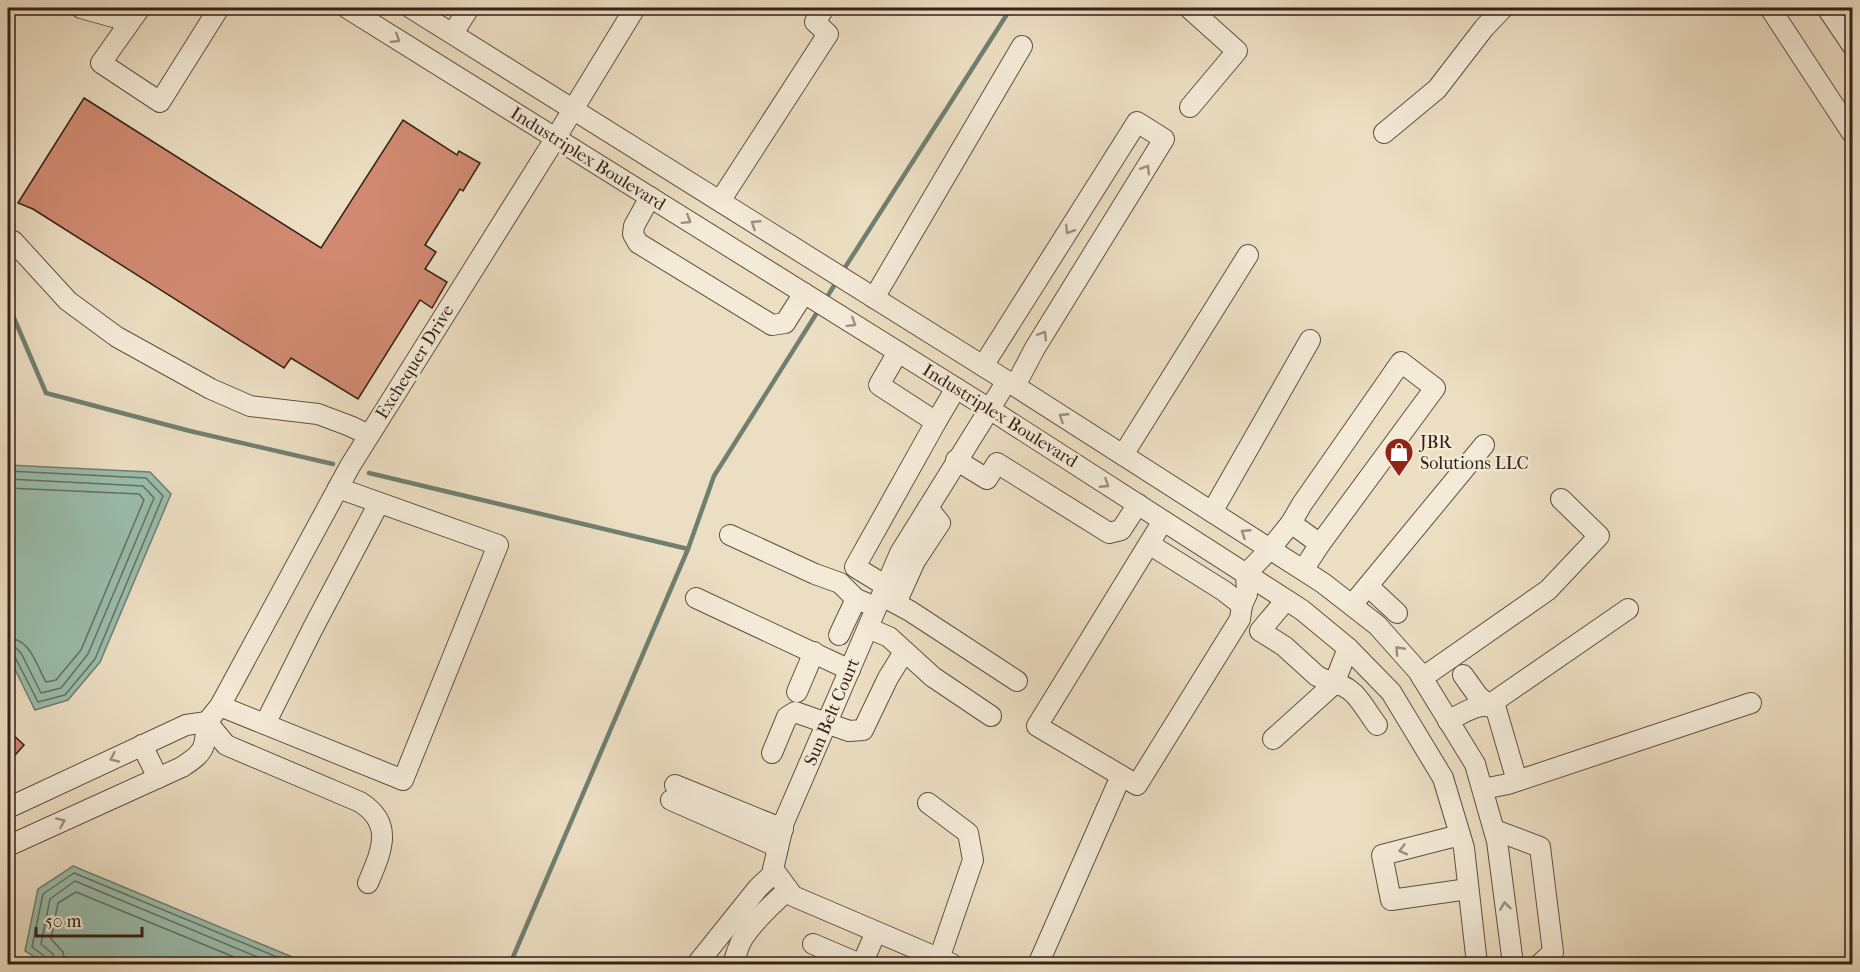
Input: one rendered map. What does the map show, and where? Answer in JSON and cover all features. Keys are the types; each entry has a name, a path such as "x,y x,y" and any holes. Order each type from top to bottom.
{"street":[{"path":"81,8 117,18 120,8"},
{"path":"140,8 101,63 160,102 219,8"},
{"name":"Industriplex Boulevard","path":"347,8 988,408 1302,610 1348,648 1391,692 1440,773 1464,848 1476,964"},
{"name":"Industriplex Boulevard","path":"411,8 432,13 453,33 1011,383 1303,570 1377,625 1422,678 1471,758 1495,830 1513,964"},
{"path":"453,33 469,8"},
{"name":"Exchequer Drive","path":"207,722 220,706 369,435 635,8"},
{"path":"720,201 828,34 815,21 824,8"},
{"path":"1189,8 1238,51 1190,107"},
{"path":"1384,133 1437,88 1484,28 1503,8"},
{"path":"1770,8 1852,133"},
{"path":"1827,8 1852,45"},
{"path":"874,298 1022,46"},
{"name":"Sun Belt Court","path":"775,872 773,869 780,838 868,628 885,598 900,553 988,408 1011,383 1035,348 1164,139 1137,122 982,366"},
{"path":"650,197 634,226 633,234 638,243 772,325 785,323 804,293"},
{"path":"13,241 68,301 117,337 201,383 250,406 318,414 369,435"},
{"path":"776,275 793,248"},
{"path":"1123,455 1248,255"},
{"path":"1212,512 1310,340"},
{"path":"898,352 879,385 936,422"},
{"path":"1163,521 1037,726 1137,785 1240,619 1242,605 1247,594 1246,574 1291,524 1302,504 1401,362 1435,388 1303,570"},
{"path":"956,388 855,567 885,598 1017,681"},
{"path":"1352,605 1484,445"},
{"path":"956,460 987,479 997,463 1109,533 1121,530 1138,504"},
{"path":"220,706 403,780 498,544 338,488"},
{"path":"1422,678 1548,590 1599,536 1561,499"},
{"path":"265,724 379,503"},
{"path":"1291,524 1320,544"},
{"path":"730,535 840,584 856,599 885,598"},
{"path":"1149,544 1242,605"},
{"path":"1368,586 1397,613"},
{"path":"696,598 850,670"},
{"path":"839,635 856,599"},
{"path":"1236,625 1252,633 1260,631 1286,600"},
{"path":"1448,720 1478,706 1489,705 1628,609"},
{"path":"868,628 889,637 933,677 991,716"},
{"path":"1260,631 1284,646 1317,676 1342,686 1375,723 1399,706"},
{"path":"1342,686 1348,648"},
{"path":"772,753 788,717 795,712 849,731 863,730 904,651"},
{"path":"797,692 814,652"},
{"path":"1273,739 1342,686 1375,675"},
{"path":"1463,675 1478,696 1496,709 1517,781"},
{"path":"1483,789 1517,781 1751,703"},
{"path":"8,808 186,725 207,722"},
{"path":"8,846 182,767 201,754 206,740 207,722"},
{"path":"207,722 226,745 372,809 382,828 383,843 368,883"},
{"path":"142,745 158,778"},
{"path":"1440,773 1471,758"},
{"path":"1043,963 1121,776"},
{"path":"673,792 780,838"},
{"path":"697,964 758,888 775,872 793,896 944,962 973,860 969,833 928,803"},
{"path":"1495,830 1540,847 1553,952 1540,964"},
{"path":"1460,836 1382,855 1391,900 1468,889"},
{"path":"733,964 743,939 751,928 788,890"},
{"path":"813,944 861,964 876,932"}],"water":[{"path":"8,465 150,472 171,494 100,662 68,700 35,710 8,655"},
{"path":"73,866 309,964 46,964 25,951 38,889"}],"building":[{"path":"84,98 321,248 403,120 457,155 459,151 480,163 463,191 460,189 425,245 436,252 425,269 447,282 432,308 420,300 358,399 291,358 284,368 33,209 18,203"},
{"path":"8,730 24,745 8,763"}],"waterway":[{"path":"844,269 1011,8"},
{"path":"827,297 835,284"},
{"path":"8,304 46,393 190,431 333,464"},
{"path":"688,549 714,476 818,311"},
{"path":"369,473 688,549 510,964"}],"place":[{"name":"JBR Solutions LLC","path":"1399,478"}]}
